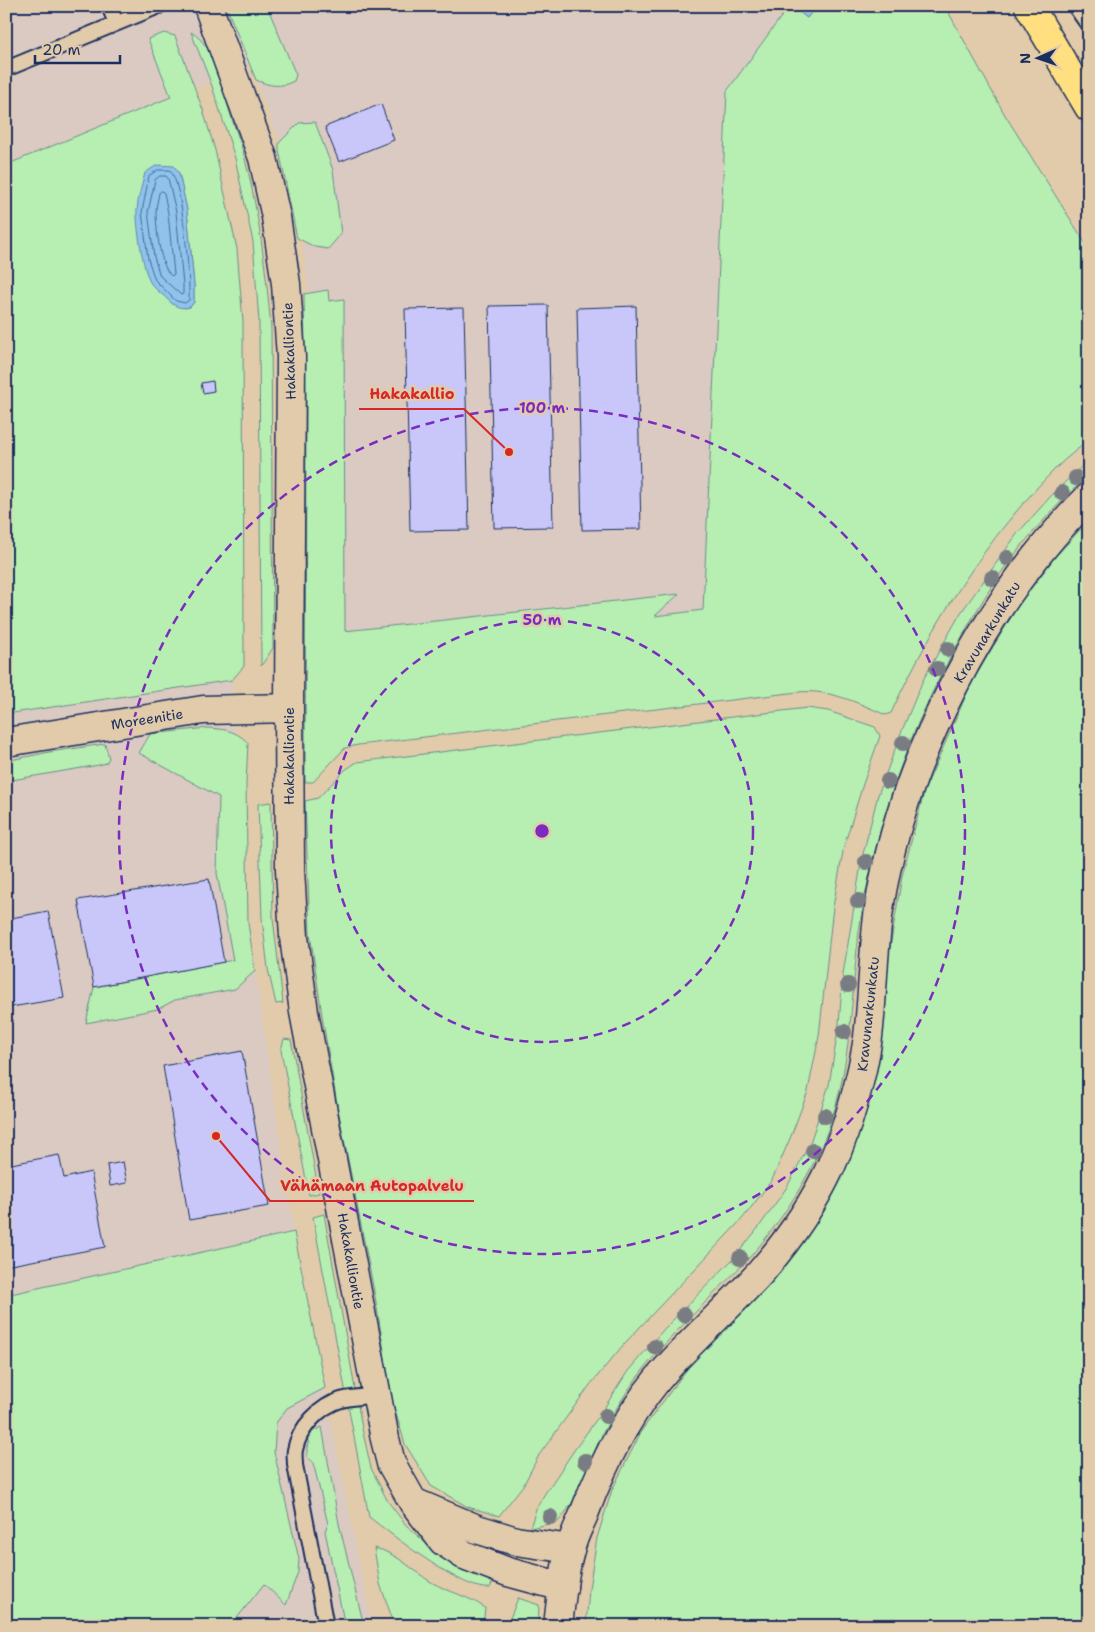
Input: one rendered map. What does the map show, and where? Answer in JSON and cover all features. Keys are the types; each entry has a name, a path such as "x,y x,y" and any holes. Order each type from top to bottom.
{"highway":[{"path":"1029,6 1089,107"}],"street":[{"name":"Hakakalliontie","path":"208,6 263,158 276,217 286,284 290,357 290,870 294,937 304,1012 376,1395 391,1463 413,1502 443,1541 464,1555 562,1593"},
{"name":"Kravunarkunkatu","path":"558,1626 570,1549 596,1482 637,1406 668,1366 759,1274 787,1240 812,1201 831,1166 861,1075 868,1035 880,908 889,860 918,769 966,662 1000,606 1034,560 1071,515 1089,497"},
{"name":"Moreenitie","path":"6,742 203,710 289,708"},
{"path":"413,1502 477,1529 508,1538 570,1549"},
{"path":"562,1593 571,1626"}],"lane":[{"path":"109,6 116,23"},
{"path":"6,69 159,6"},
{"path":"1075,6 1089,26"},
{"path":"326,1626 295,1465 295,1450 306,1426 330,1405 342,1400 376,1395"}],"shaded area":[{"path":"6,6 811,6 819,26 727,91 703,610 306,661 309,294 294,177 250,65 6,165"},
{"path":"232,680 248,923 294,1232 6,1295 6,714"},
{"path":"321,1371 372,1626 154,1626 131,1435"}],"green space":[{"path":"226,6 267,6 296,75 294,81 284,85 275,85 256,80"},
{"path":"789,6 792,6 807,18 816,6 945,6 1005,115 1089,249 1089,440 1061,463 1031,494 984,552 943,614 891,713 886,715 833,695 798,692 358,745 345,748 313,782 305,782 306,409 304,294 328,290 329,301 344,299 345,631 679,594 655,616 703,610 727,91"},
{"path":"191,32 206,46 216,66 242,149 258,219 267,285 271,328 273,648 261,666 259,321 253,242 235,158 212,86"},
{"path":"164,33 175,36 203,110 215,150 237,249 243,322 244,666 232,680 6,714 6,165 171,97 148,39","holes":["174,166 179,174 187,210 194,285 194,302 190,307 185,308"]},
{"path":"315,122 333,170 341,234 328,249 315,247 297,238 279,150 279,143 299,123"},
{"path":"1089,459 1089,474 1027,540 1008,563 990,590 944,669 912,737 887,807 868,880 857,944 847,1049 837,1101 822,1145 805,1180 760,1246 648,1363 632,1385 602,1434 573,1500 558,1522 530,1528 536,1509 544,1495 628,1371 664,1329 734,1258 787,1187 810,1143 829,1085 839,1024 843,974 862,858 878,795 901,733 923,680 960,614 1017,534 1051,496"},
{"path":"1089,520 1089,1626 586,1626 589,1589 597,1538 612,1490 642,1430 690,1365 773,1279 803,1240 825,1207 857,1140 877,1066 890,948 902,876 925,789 971,684 991,650 1018,606 1036,582 1056,556"},
{"path":"807,708 828,711 875,727 880,736 844,846 833,907 819,1036 808,1091 791,1136 772,1180 743,1218 624,1344 590,1385 539,1455 524,1484 499,1516 468,1507 431,1486 405,1444 392,1400 375,1296 338,1109 310,933 305,801 318,798 345,770 357,762"},
{"path":"207,728 234,733 248,743 246,784 248,923 255,971 235,989 175,1000 158,1009 86,1023 94,987 233,960 217,873 219,797 139,753 150,734"},
{"path":"105,744 109,758 106,763 6,781 6,761 49,752"},
{"path":"271,802 273,918 283,1003 276,1004 268,969 262,918 258,804"},
{"path":"284,1039 291,1040 319,1193 309,1195 281,1050"},
{"path":"324,1214 362,1428 371,1468 387,1500 405,1524 433,1550 461,1568 493,1581 490,1588 478,1587 446,1572 369,1517 313,1217"},
{"path":"294,1232 325,1388 287,1408 276,1423 274,1452 299,1559 298,1572 286,1605 264,1584 237,1618 236,1626 6,1626 6,1295"},
{"path":"322,1427 339,1524 364,1626 345,1626 325,1531 328,1524 313,1462 307,1457 307,1447 312,1432"},
{"path":"374,1548 390,1553 431,1582 472,1600 485,1608 483,1626 395,1626 380,1584"},
{"path":"518,1598 539,1605 538,1626 507,1626"}],"water":[{"path":"792,6 816,6 807,18"},
{"path":"157,165 174,166 179,173 187,210 194,285 194,302 190,307 182,308 175,306 154,288 147,276 140,247 138,200 145,173"}],"building":[{"path":"381,104 394,140 339,162 325,127"},
{"path":"548,305 553,527 494,528 489,306"},
{"path":"636,306 641,529 582,530 577,308"},
{"path":"464,308 469,530 410,531 405,309"},
{"path":"213,381 214,391 203,393 201,383"},
{"path":"209,879 224,962 94,987 78,900"},
{"path":"48,911 64,998 6,1008 6,919"},
{"path":"242,1051 269,1206 189,1220 163,1066"},
{"path":"59,1155 64,1178 91,1172 105,1247 6,1266 6,1165"},
{"path":"123,1162 127,1183 110,1186 107,1165"}],"place":[{"name":"Hakakallio","path":"509,452"},
{"name":"Vähämaan Autopalvelu","path":"216,1136"}]}
